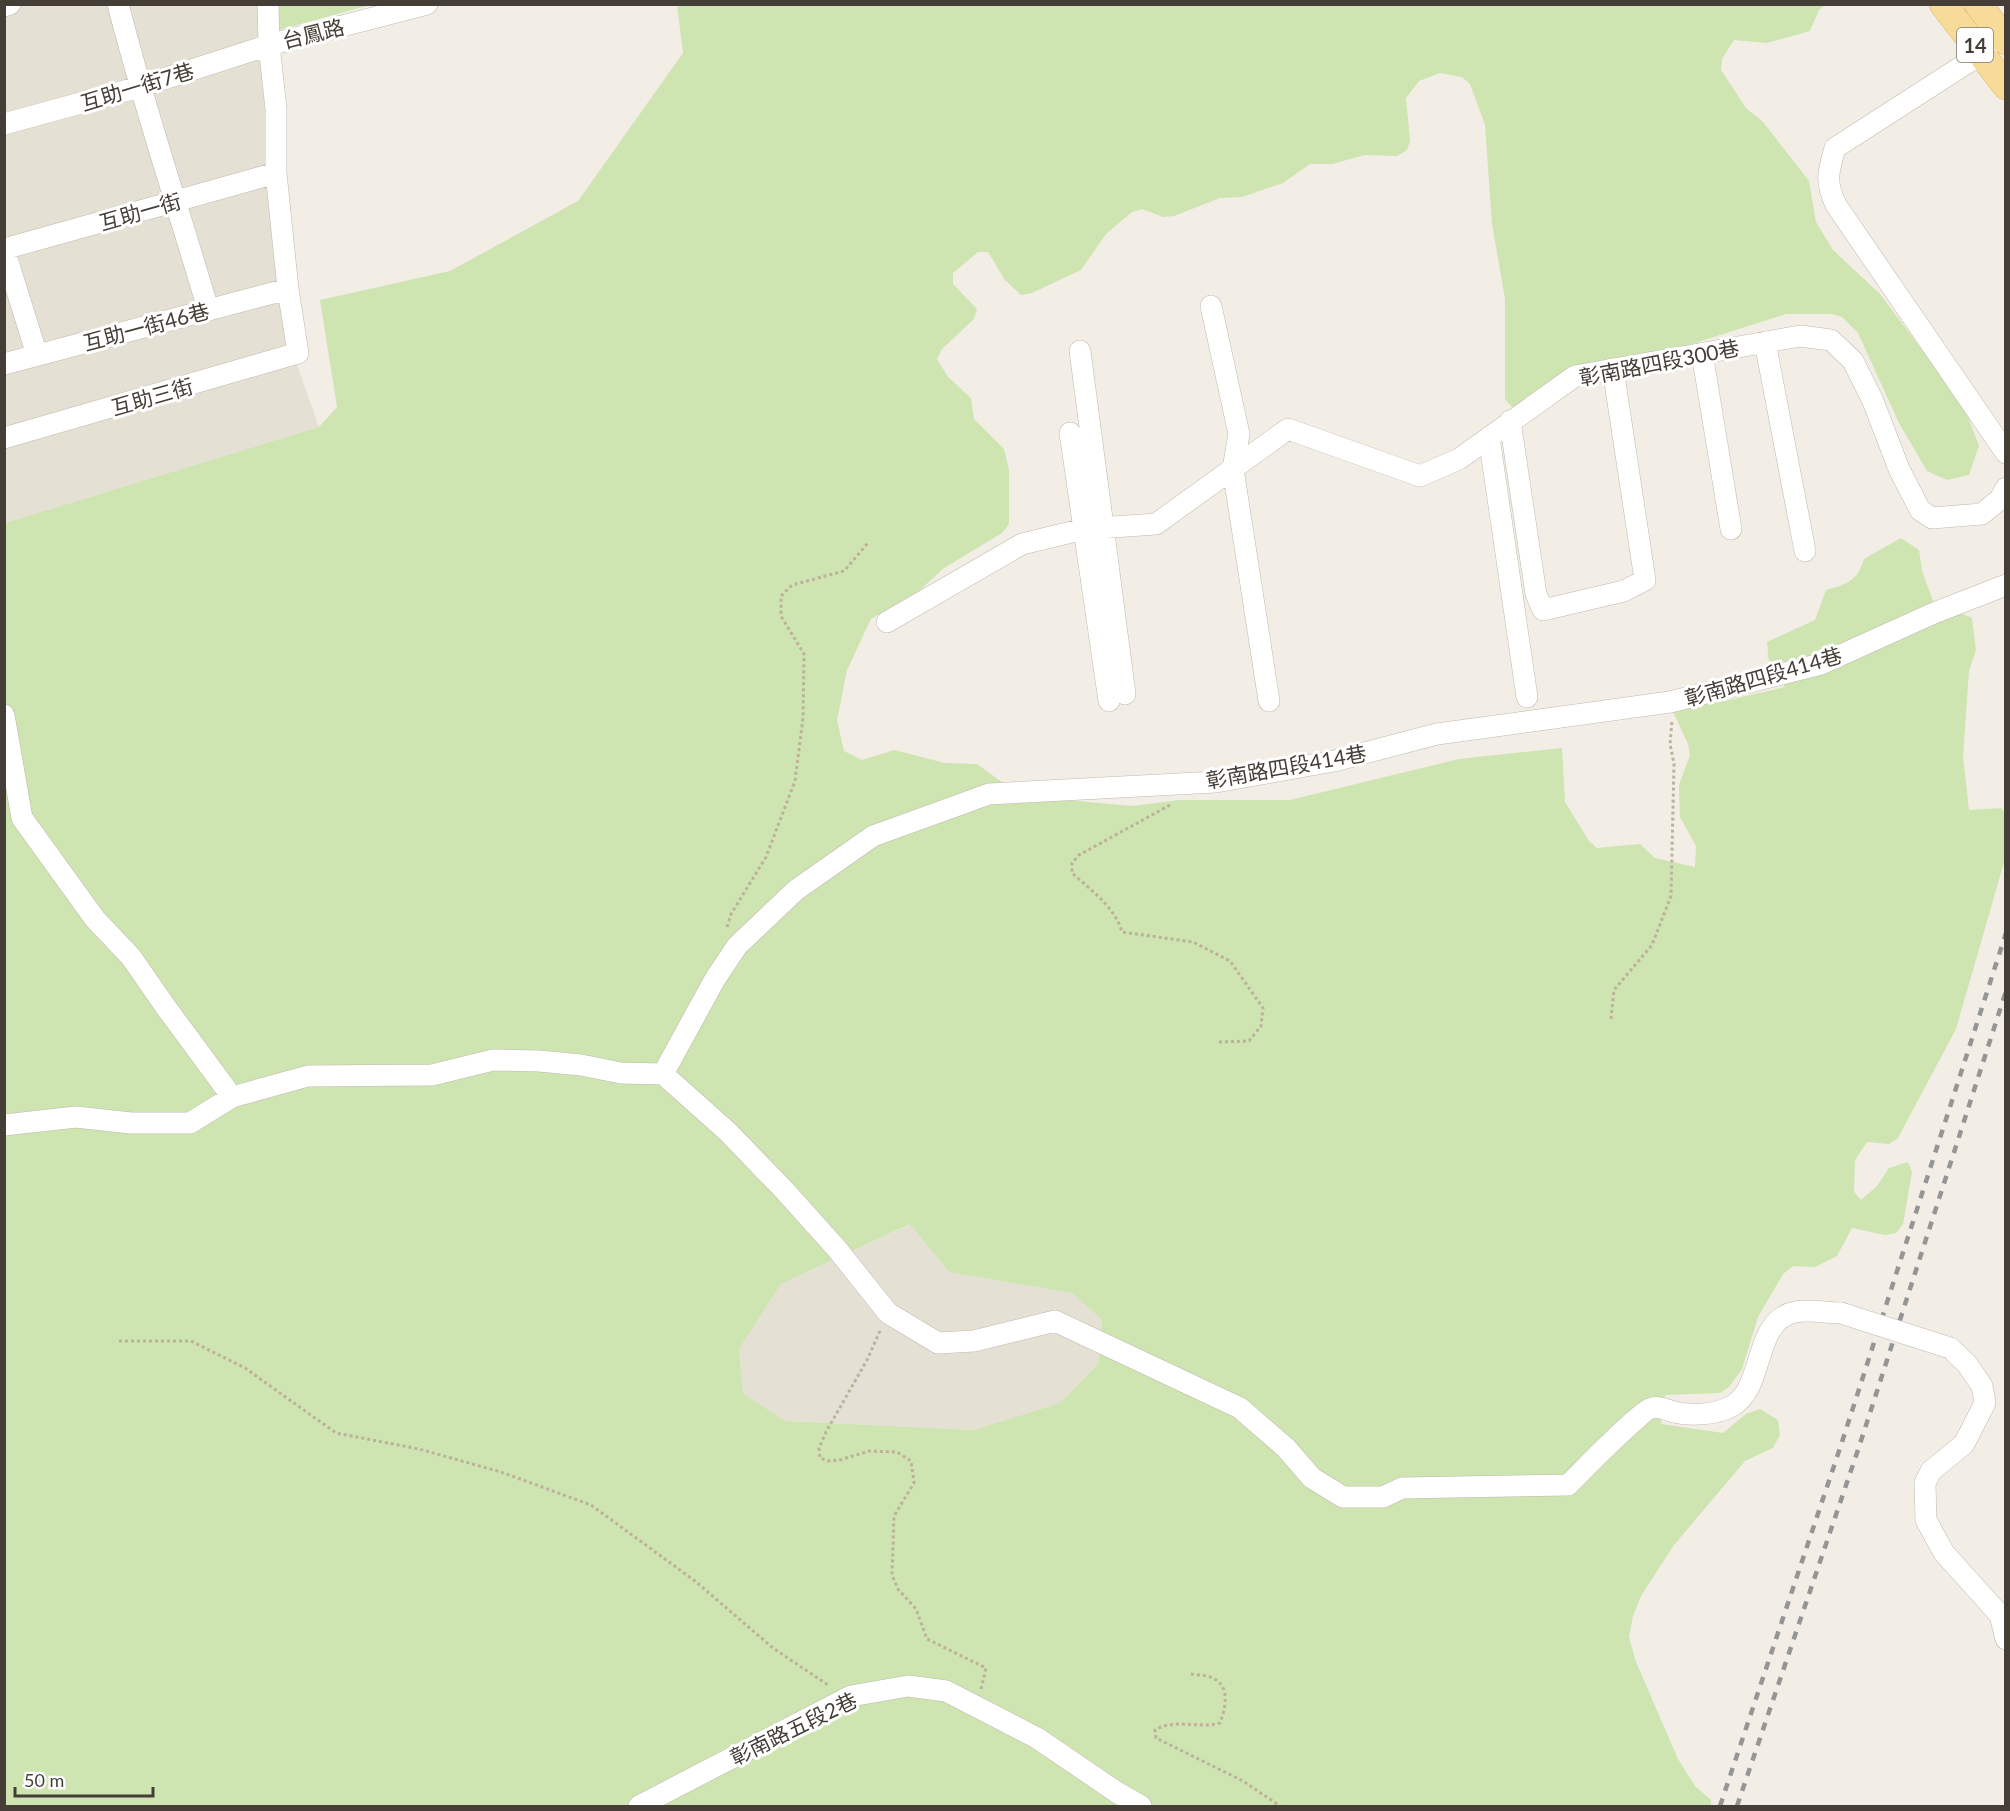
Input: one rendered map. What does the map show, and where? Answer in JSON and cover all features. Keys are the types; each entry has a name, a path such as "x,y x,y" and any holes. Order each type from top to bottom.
{"main road":[{"name":"14","path":"1944,4 2006,86"},
{"name":"14","path":"1978,4 2002,36"}],"street":[{"path":"4,6 10,4"},
{"path":"118,4 139,87 208,309"},
{"path":"268,4 269,45 276,109 276,172 288,289"},
{"name":"台鳳路","path":"269,45 427,4"},
{"path":"2002,36 1981,54 1835,148 1829,168 1828,189 1836,205 2006,453"},
{"name":"互助一街7巷","path":"4,124 139,87 269,45"},
{"name":"互助一街","path":"5,249 276,172"},
{"path":"5,249 37,355"},
{"name":"互助一街46巷","path":"4,364 288,289"},
{"name":"互助三街","path":"4,438 298,353 288,289"},
{"path":"1211,306 1239,434 1233,469 1269,701"},
{"name":"彰南路四段300巷","path":"886,622 1022,543 1094,527 1156,524 1288,429 1420,476 1459,459 1575,376 1800,336 1831,340 1853,361 1873,401 1899,469 1920,510 1932,518 1982,514 2000,499 2006,488"},
{"path":"1765,342 1805,550"},
{"path":"1080,351 1094,527 1117,697"},
{"path":"1702,353 1731,529"},
{"path":"1510,421 1536,594 1543,610 1624,591 1645,580 1613,369"},
{"path":"1070,433 1094,527"},
{"path":"1489,437 1527,697"},
{"name":"彰南路四段414巷","path":"663,1074 715,979 737,946 796,890 873,836 989,794 1216,782 1334,761 1437,734 1670,702 1821,664 1934,613 2006,585"},
{"path":"4,715 22,818 95,919 131,957 232,1096"},
{"path":"4,1125 76,1117 131,1122 190,1122 232,1096 308,1076 432,1075 493,1059 581,1065 621,1073 663,1074 728,1132 784,1191 837,1249 888,1313 938,1343 974,1341 1055,1321 1240,1408 1286,1448 1312,1478 1343,1497 1383,1497 1402,1488 1568,1485 1614,1439 1650,1408 1662,1407 1674,1412 1698,1415 1731,1407 1743,1398 1753,1377 1764,1340 1778,1321 1795,1312 1841,1313 1950,1348 1967,1364 1982,1386 1985,1403 1977,1423 1964,1444 1931,1471 1925,1482 1926,1520 1944,1553 2000,1615 2006,1638"},
{"name":"彰南路五段2巷","path":"639,1806 851,1696 908,1686 946,1691 1037,1738 1141,1806"}],"path":[{"path":"725,936 731,914 766,857 795,781 803,718 804,654 781,616 781,596 792,585 844,571 868,543"},
{"path":"1611,1019 1614,990 1652,945 1671,896 1674,764 1670,744 1673,727 1670,702"},
{"path":"1175,803 1079,855 1072,862 1072,873 1119,919 1122,932 1193,942 1230,961 1263,1008 1261,1026 1248,1041 1218,1042"},
{"path":"888,1313 867,1360 826,1432 819,1448 820,1458 828,1461 840,1460 868,1451 897,1452 911,1461 914,1482 894,1516 892,1575 898,1589 916,1609 927,1639 986,1668 977,1708"},
{"path":"119,1341 191,1341 245,1368 336,1433 450,1457 501,1472 591,1504 695,1581 773,1648 831,1687 851,1696"},
{"path":"1191,1674 1211,1677 1220,1683 1225,1691 1225,1710 1220,1723 1210,1726 1180,1724 1161,1726 1155,1730 1156,1738 1243,1781 1280,1806"}],"shaded area":[{"path":"5,5 264,5 289,342 319,427 5,523"},
{"path":"911,1224 949,1272 1072,1293 1102,1320 1098,1364 1060,1403 974,1430 786,1421 742,1394 739,1349 781,1284"}],"green space":[{"path":"275,4 370,5 275,31"},
{"path":"677,5 1825,5 1819,10 1810,31 1767,43 1734,40 1722,59 1721,70 1746,108 1763,122 1809,181 1816,222 1833,250 1880,294 1964,406 1979,446 1969,475 1947,480 1927,471 1899,423 1858,333 1842,317 1832,314 1786,314 1679,348 1512,407 1505,399 1505,299 1492,224 1485,125 1470,84 1462,77 1440,73 1419,81 1406,98 1410,141 1407,150 1397,156 1365,155 1332,164 1310,164 1283,183 1242,197 1220,198 1174,216 1163,217 1142,209 1132,212 1106,234 1081,270 1032,293 1021,295 1005,280 988,252 978,252 953,273 953,284 977,309 974,319 942,349 937,359 948,377 971,398 974,419 1004,449 1009,470 1009,524 1002,533 944,568 920,590 871,619 847,670 837,720 844,751 862,760 894,750 945,763 977,764 1021,796 1133,806 1180,800 1290,800 1459,759 1562,748 1565,802 1589,841 1597,848 1640,844 1655,858 1695,867 1696,846 1680,817 1679,785 1690,755 1688,744 1670,705 1724,701 1785,687 1769,664 1767,642 1815,620 1826,590 1850,581 1858,572 1864,559 1901,538 1919,550 1922,571 1933,601 1972,618 1976,650 1969,671 1963,757 1969,810 2001,808 2005,813 2005,859 1956,1029 1898,1138 1889,1144 1867,1142 1855,1160 1854,1192 1861,1200 1877,1186 1889,1168 1908,1162 1912,1172 1903,1224 1896,1233 1885,1235 1852,1228 1837,1256 1815,1267 1793,1266 1783,1274 1758,1317 1742,1369 1729,1387 1720,1393 1665,1395 1661,1424 1723,1433 1746,1414 1760,1409 1778,1420 1780,1435 1773,1448 1745,1461 1674,1545 1641,1596 1633,1616 1629,1637 1636,1662 1678,1759 1695,1786 1711,1800 1711,1806 5,1806 5,523 319,427 337,407 320,300 450,271 578,201 683,53","holes":["910,1224 949,1272 1072,1293 1102,1320 1098,1364 1060,1403 974,1430 786,1421 743,1394 739,1349 781,1284"]}],"railway":[{"path":"1720,1806 1842,1442 2006,933"},
{"path":"1737,1806 1859,1447 2006,991"}]}
